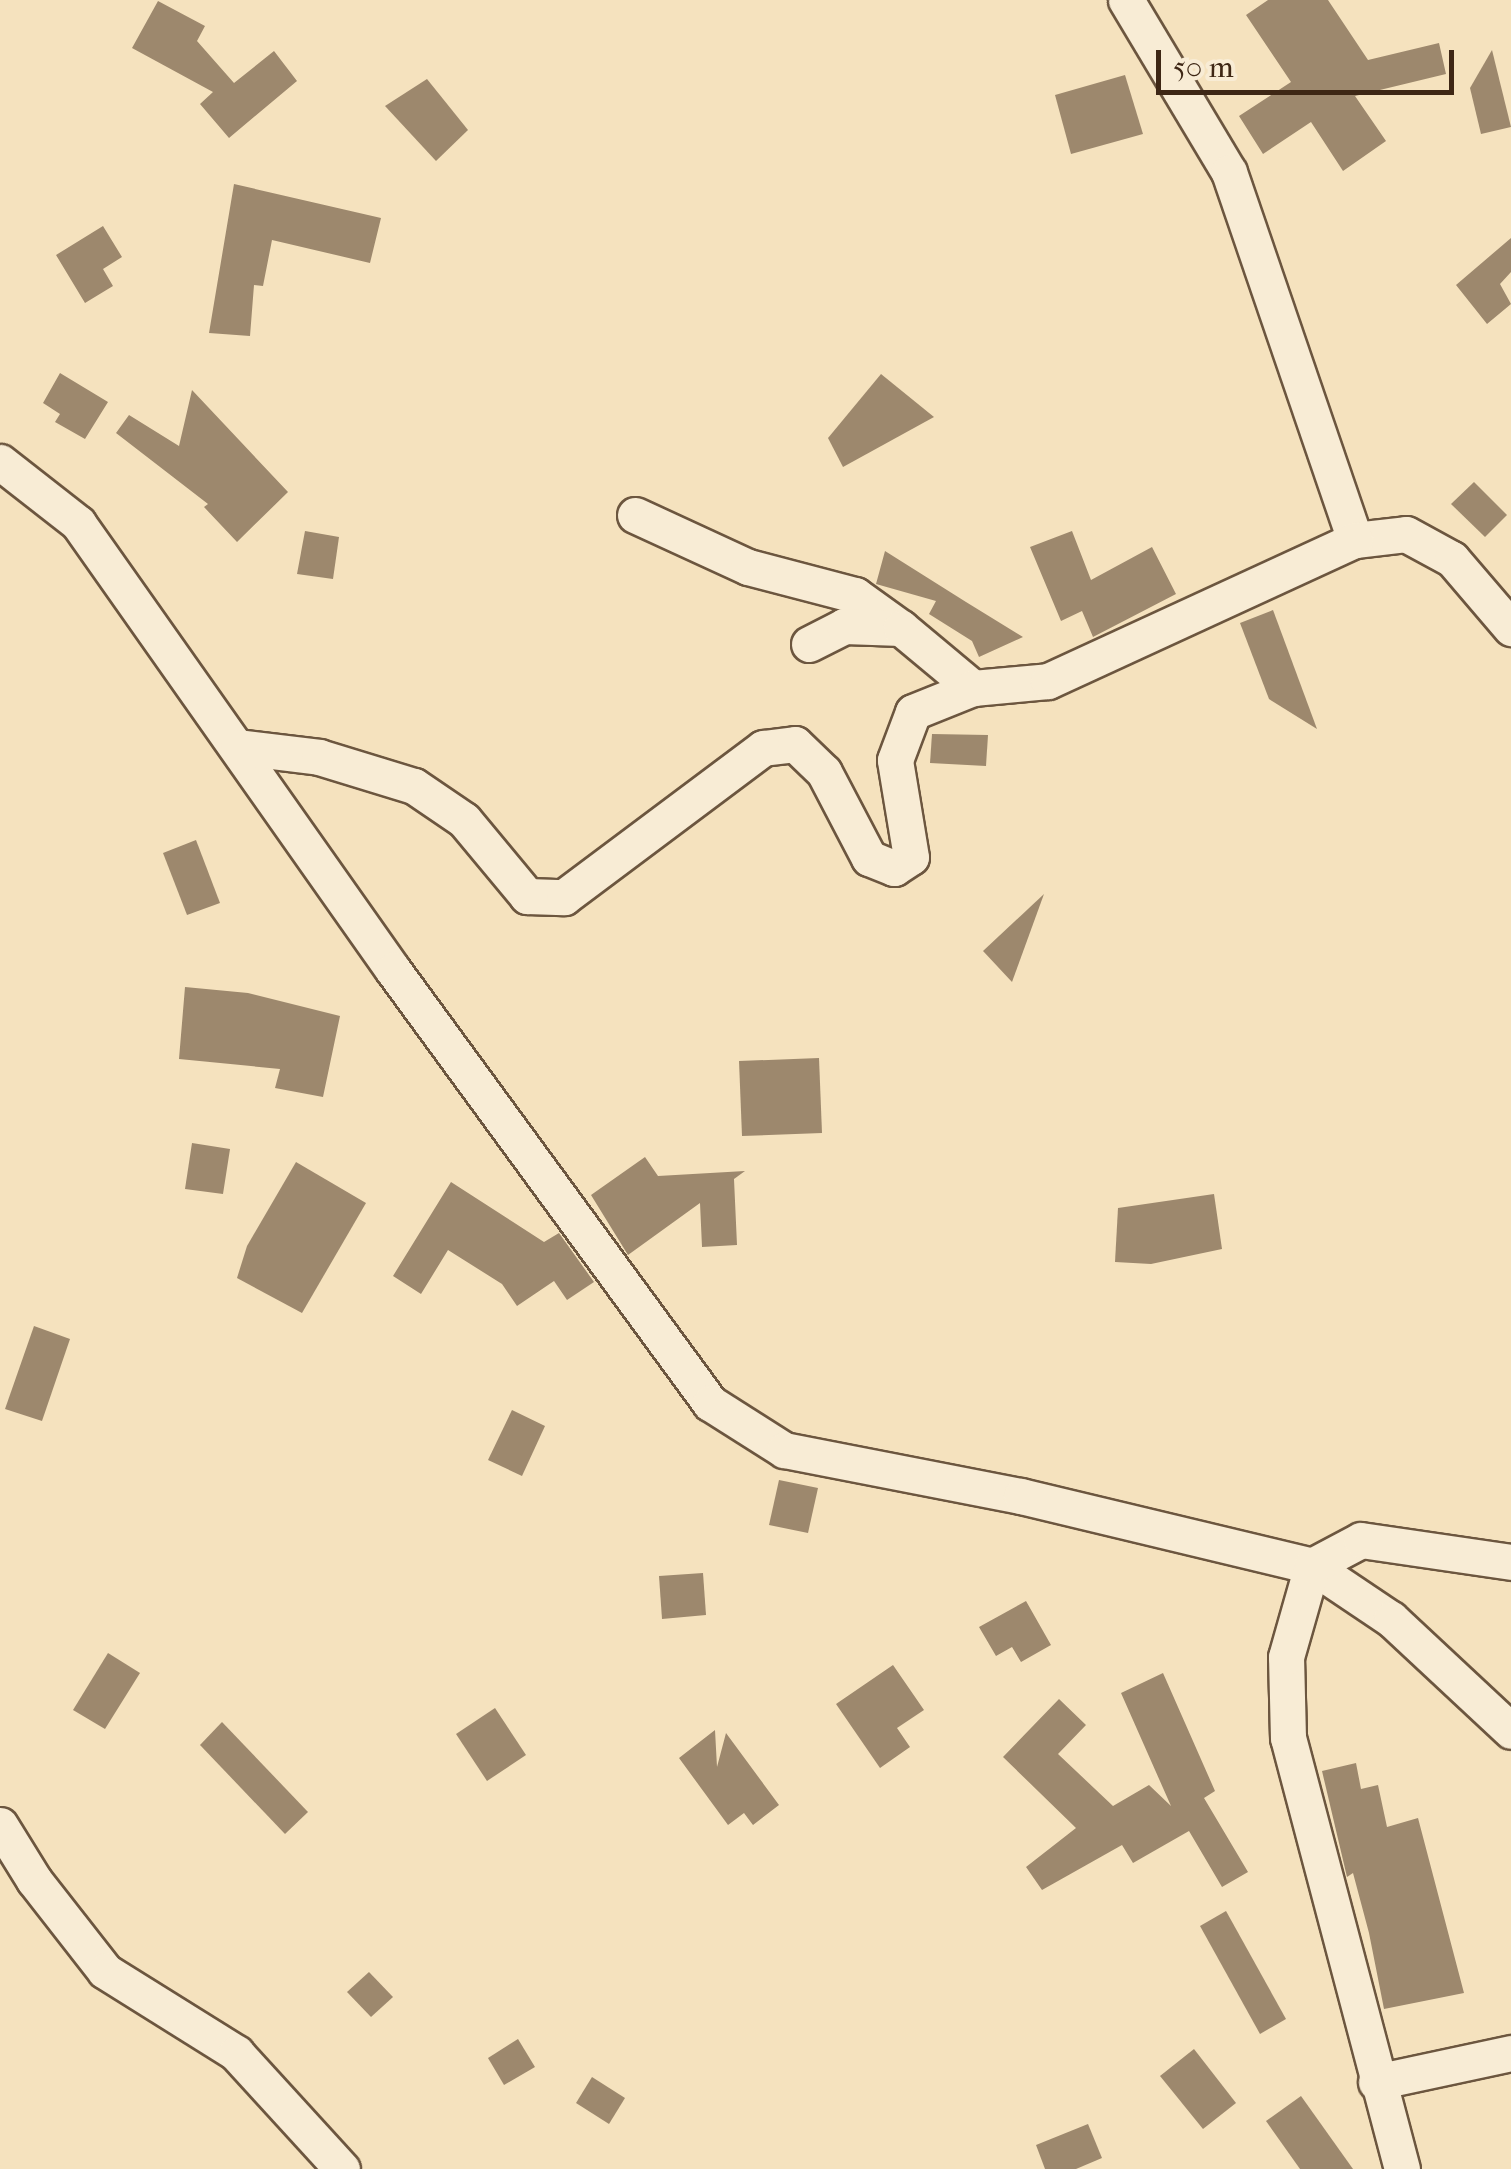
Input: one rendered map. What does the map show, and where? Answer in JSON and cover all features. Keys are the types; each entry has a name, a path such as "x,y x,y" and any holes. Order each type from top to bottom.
{"street":[{"path":"1126,0 1229,172 1355,540"},
{"path":"0,462 78,523 710,1402 784,1450 1021,1496 1312,1566 1391,1619 1511,1731"},
{"path":"635,514 748,567 855,595 902,628 973,688"},
{"path":"238,747 319,757 414,786 464,820 527,896 564,897 764,748 795,744 824,772 868,858 894,868 911,857 894,760 913,712 973,688 1048,681 1355,540 1406,534 1452,559 1511,628"},
{"path":"809,644 844,626 902,628"},
{"path":"1402,2169 1288,1738 1286,1657 1312,1566 1362,1540 1511,1562"},
{"path":"0,1825 34,1880 105,1972 236,2053 342,2169"},
{"path":"1376,2082 1511,2054"}],"building":[{"path":"1268,0 1328,0 1368,60 1439,43 1446,74 1355,96 1386,141 1343,171 1311,122 1263,154 1239,116 1291,82 1246,15"},
{"path":"158,1 205,26 197,41 234,83 274,51 297,81 229,138 200,104 213,92 132,48"},
{"path":"1492,50 1511,127 1481,134 1470,88"},
{"path":"1125,75 1143,134 1071,154 1055,95"},
{"path":"427,79 468,130 436,161 385,106"},
{"path":"234,184 381,218 370,263 272,240 263,286 254,285 250,336 209,333"},
{"path":"103,226 122,257 103,269 113,286 85,303 56,255"},
{"path":"1511,238 1511,272 1500,284 1511,304 1487,324 1456,285"},
{"path":"60,373 108,402 85,439 55,422 60,414 43,403"},
{"path":"881,374 934,417 843,467 828,438"},
{"path":"192,390 288,492 237,542 204,507 208,504 116,433 129,415 179,446"},
{"path":"1474,482 1507,515 1485,537 1451,504"},
{"path":"305,531 339,537 333,579 297,574"},
{"path":"1072,531 1091,580 1152,547 1176,594 1093,637 1082,611 1061,621 1030,547"},
{"path":"885,551 1023,637 979,657 972,641 929,614 936,601 876,584"},
{"path":"1273,610 1317,729 1269,699 1240,623"},
{"path":"932,734 988,735 986,766 930,763"},
{"path":"196,840 220,903 187,915 163,853"},
{"path":"1044,894 1012,982 983,951"},
{"path":"185,987 248,993 340,1016 323,1097 275,1088 280,1069 179,1059"},
{"path":"819,1058 822,1133 742,1136 739,1061"},
{"path":"192,1143 230,1149 223,1194 185,1189"},
{"path":"645,1157 658,1176 745,1171 734,1179 737,1245 702,1247 700,1203 628,1255 591,1195"},
{"path":"296,1162 366,1203 302,1313 237,1278 247,1246"},
{"path":"451,1182 544,1242 559,1233 594,1282 567,1300 554,1281 517,1306 502,1284 448,1250 421,1294 393,1276"},
{"path":"1214,1194 1222,1249 1151,1264 1115,1262 1118,1208"},
{"path":"34,1326 70,1339 42,1421 5,1409"},
{"path":"512,1410 545,1426 522,1476 488,1460"},
{"path":"779,1480 818,1488 808,1533 769,1525"},
{"path":"703,1573 706,1615 662,1619 659,1576"},
{"path":"1026,1601 1051,1645 1021,1662 1012,1647 996,1656 979,1627"},
{"path":"108,1653 140,1673 105,1729 73,1710"},
{"path":"893,1665 924,1710 897,1728 910,1747 880,1768 836,1704"},
{"path":"1163,1673 1215,1791 1204,1798 1248,1872 1222,1887 1189,1831 1133,1863 1122,1845 1042,1890 1026,1867 1076,1828 1003,1757 1059,1699 1086,1725 1058,1754 1113,1806 1149,1785 1171,1806 1121,1693"},
{"path":"495,1708 526,1755 487,1781 456,1734"},
{"path":"222,1722 308,1812 285,1834 200,1745"},
{"path":"715,1730 717,1767 726,1733 779,1805 753,1825 744,1813 728,1825 679,1758"},
{"path":"1356,1763 1361,1789 1378,1785 1387,1827 1418,1818 1464,1993 1384,2009 1369,1933 1353,1873 1347,1877 1322,1771"},
{"path":"1226,1911 1286,2019 1260,2034 1200,1926"},
{"path":"369,1972 393,1997 371,2017 347,1992"},
{"path":"518,2039 535,2067 504,2085 488,2058"},
{"path":"1194,2049 1236,2103 1203,2129 1160,2076"},
{"path":"592,2077 625,2098 609,2124 576,2103"},
{"path":"1301,2096 1353,2169 1300,2169 1266,2121"},
{"path":"1088,2124 1102,2158 1076,2169 1045,2169 1036,2145"}]}
